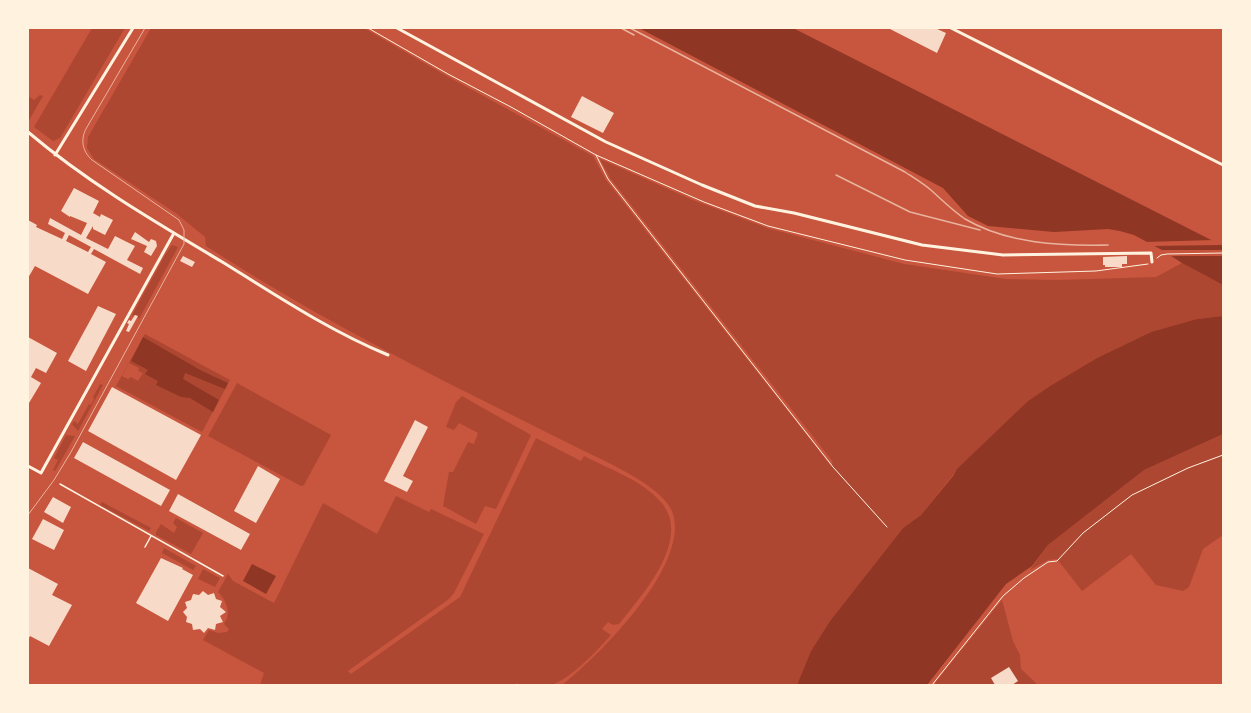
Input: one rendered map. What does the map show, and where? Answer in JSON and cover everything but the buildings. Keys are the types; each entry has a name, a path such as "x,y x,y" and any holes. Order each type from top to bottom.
{"street":[{"path":"55,155 133,28"},
{"path":"397,28 606,142 702,185 755,206 794,213 922,245 1003,255 1151,253 1152,262"},
{"path":"952,28 1223,165"},
{"path":"28,132 55,155 174,233 311,315 388,355"},
{"path":"28,466 41,473 174,233"}],"lane":[{"path":"60,484 223,576"},
{"path":"145,547 151,536"}],"path":[{"path":"368,28 448,74 531,118 596,155 608,179 833,466 887,527"},
{"path":"1167,254 1223,253"},
{"path":"932,685 1003,596 1024,578 1048,562 1057,561 1083,533 1132,495 1188,468 1223,455"}],"shaded area":[{"path":"92,28 125,28 60,138 53,141 34,127"},
{"path":"151,28 364,28 445,75 593,156 606,180 831,466 833,462 610,178 600,159 693,200 767,228 904,264 1006,279 1058,280 1156,277 1182,263 1223,285 1223,316 1197,319 1151,332 1097,358 1028,401 956,471 921,515 903,528 830,621 811,651 797,685 562,685 618,632 655,583 668,559 674,535 673,514 668,504 659,494 634,476 391,353 251,275 206,246 205,237 177,214 94,159 87,148 88,137"},
{"path":"639,28 793,28 1223,246 1223,285 1134,235 1120,231 1108,229 1054,232 988,226 968,216 943,188"},
{"path":"40,95 43,96 28,122 28,96 34,100"},
{"path":"172,245 178,247 139,319 135,315 132,315"},
{"path":"1223,316 1223,434 1144,470 1048,545 1032,566 1006,584 927,685 797,685 811,651 830,621 903,528 921,515 957,469 1028,401 1097,358 1151,332 1197,319"},
{"path":"145,334 230,380 202,432 116,386","holes":["129,363 139,368 138,371 143,373 138,381 131,377 128,379 122,376"]},
{"path":"143,337 202,371 228,383 225,389 185,373 183,379 219,400 213,412 190,398 181,397 156,385 158,381 145,374 148,370 131,361"},
{"path":"237,383 331,435 304,485 301,486 208,436"},
{"path":"100,384 103,385 78,431 72,424 74,421 78,424 89,404 91,405 94,399 93,397"},
{"path":"462,396 531,435 496,509 485,506 476,524 443,506 449,472 453,472 468,442 474,444 478,433 459,423 454,430 446,427 456,402"},
{"path":"1223,434 1223,535 1203,549 1189,587 1183,591 1156,585 1131,554 1082,591 1057,559 1048,560 1030,570 1048,545 1144,470"},
{"path":"66,435 75,436 55,471 53,470 58,460 54,458"},
{"path":"536,438 581,461 584,456 642,486 658,499 668,514 671,530 668,547 661,564 640,597 619,624 613,625 608,622 602,629 611,635 584,662 561,680 554,684 542,686 520,685 517,683 515,685 260,685 264,673 203,640 209,630 218,633 227,632 229,629 224,624 228,615 226,603 218,592 228,574 233,581 274,603 323,503 377,534 396,496 429,512 431,509 484,534 454,593 449,599 348,671 351,674 460,597"},
{"path":"102,502 151,528 149,531 100,505"},
{"path":"176,518 203,533 191,554 156,535 156,532 161,524 174,533 177,527 173,523"},
{"path":"164,548 196,566 193,570 162,553"},
{"path":"252,564 276,576 266,594 243,581"},
{"path":"203,569 220,578 215,587 198,579"},
{"path":"1002,600 1013,641 1020,655 1021,669 1038,685 937,685 935,683"}],"pier":[{"path":"1213,240 1221,245 1153,246 1145,242"},
{"path":"1161,250 1223,250 1223,256 1171,256"}],"tram line":[{"path":"28,515 54,480 71,452 184,244 184,230 179,220 92,160 86,153 83,145 83,136 87,127 145,28"}],"railway":[{"path":"621,28 634,35"},
{"path":"630,28 905,172 929,188 948,206 965,219 982,227 999,234 1035,242 1071,245 1108,245"},
{"path":"836,175 910,212 980,230"}]}
